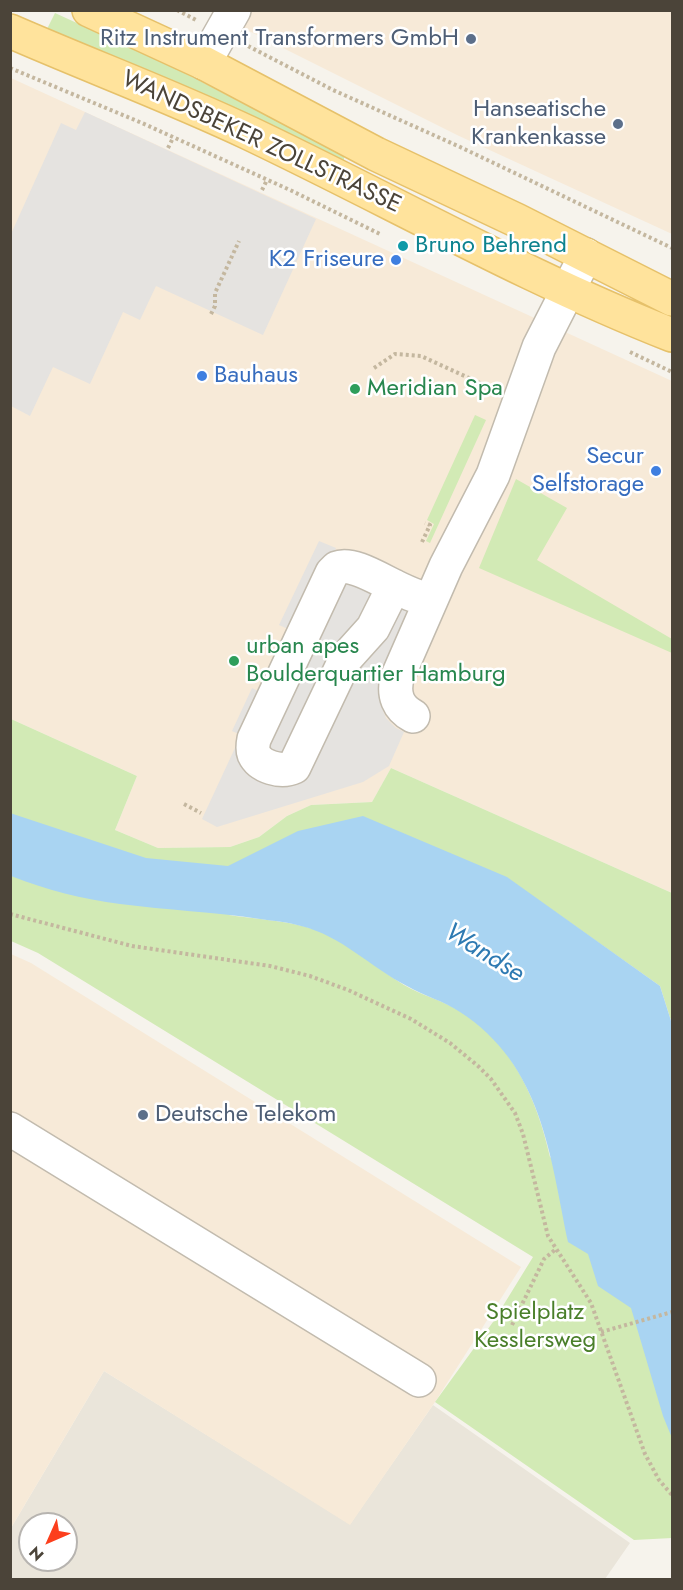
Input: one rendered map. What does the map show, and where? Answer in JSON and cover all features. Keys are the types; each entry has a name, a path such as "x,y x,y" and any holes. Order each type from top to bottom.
{"main road":[{"name":"WANDSBEKER ZOLLSTRASSE","path":"89,10 204,63 376,154 672,299"},
{"name":"WANDSBEKER ZOLLSTRASSE","path":"10,31 222,121 567,290 672,335"}],"street":[{"path":"204,63 228,22"},
{"path":"358,188 376,154"},
{"path":"413,716 399,704 395,685 431,598 493,475 539,347 586,255"},
{"path":"394,586 373,628 346,658 294,767 286,771 278,770 259,761 253,748 254,739 332,573 337,568 349,566 394,586 421,599 431,598"},
{"path":"10,1128 419,1380"}],"path":[{"path":"177,10 228,22 333,90 458,146 672,248"},
{"path":"10,68 153,128 383,235"},
{"path":"211,314 215,306 215,293 239,241"},
{"path":"623,349 672,372"},
{"path":"374,368 396,354 421,356 520,401"},
{"path":"184,804 201,813"},
{"path":"10,914 132,946 270,966 310,976 348,990 421,1025 450,1043 478,1066 491,1079 514,1113 523,1134 548,1236 591,1303 645,1454 659,1480 672,1495"},
{"path":"512,1325 544,1259 555,1249"},
{"path":"601,1332 672,1312"}],"shaded area":[{"path":"209,11 672,11 672,234 457,135"},
{"path":"11,78 672,381 672,893 391,768 372,802 311,805 287,816 259,837 230,847 158,848 115,830 137,776 11,719"},
{"path":"85,112 316,219 263,335 156,286 140,320 123,312 90,384 53,367 30,416 11,406 11,234 61,123 76,130"},
{"path":"319,541 336,548 326,570 416,611 380,689 380,703 386,718 404,732 389,766 363,782 217,827 202,819 241,735 232,731 252,688 266,695 295,632 279,625"},
{"name":"Deutsche Telekom","path":"11,954 31,963 521,1267 435,1402 350,1525 104,1371 20,1512 18,1512 11,1528"},
{"path":"104,1371 350,1524 433,1405 630,1543 605,1579 11,1580 11,1528 18,1516 18,1572 78,1572 78,1512 20,1512"}],"green space":[{"path":"55,13 173,67 344,156 344,161 47,29"},
{"path":"475,415 486,420 430,543 426,541 434,524 427,520"},
{"path":"516,479 567,508 537,560 672,639 672,653 479,568"},
{"name":"Spielplatz Kesslersweg","path":"11,719 137,776 115,830 158,848 230,847 259,837 287,816 311,805 372,802 391,768 672,893 672,1024 660,986 507,878 229,915 294,924 331,936 404,985 451,1006 477,1023 493,1038 519,1073 538,1114 550,1157 672,1244 672,1538 634,1540 435,1402 493,1322 533,1257 38,953 11,941"}],"water":[{"name":"Wandse","path":"10,813 146,858 228,866 298,831 363,816 507,877 660,986 672,1024 672,1438 663,1416 631,1308 598,1286 588,1254 568,1242 548,1145 538,1114 509,1058 487,1034 454,1008 407,986 343,944 316,931 281,922 92,899 51,890 11,876"}],"place":[{"name":"Ritz Instrument Transformers GmbH","path":"471,39"},
{"name":"Hanseatische Krankenkasse","path":"618,124"},
{"name":"Bruno Behrend","path":"403,246"},
{"name":"K2 Friseure","path":"396,260"},
{"name":"Bauhaus","path":"202,376"},
{"name":"Meridian Spa","path":"355,389"},
{"name":"Secur Selfstorage","path":"656,471"},
{"name":"urban apes Boulderquartier Hamburg","path":"234,661"},
{"name":"Deutsche Telekom","path":"143,1115"}]}
